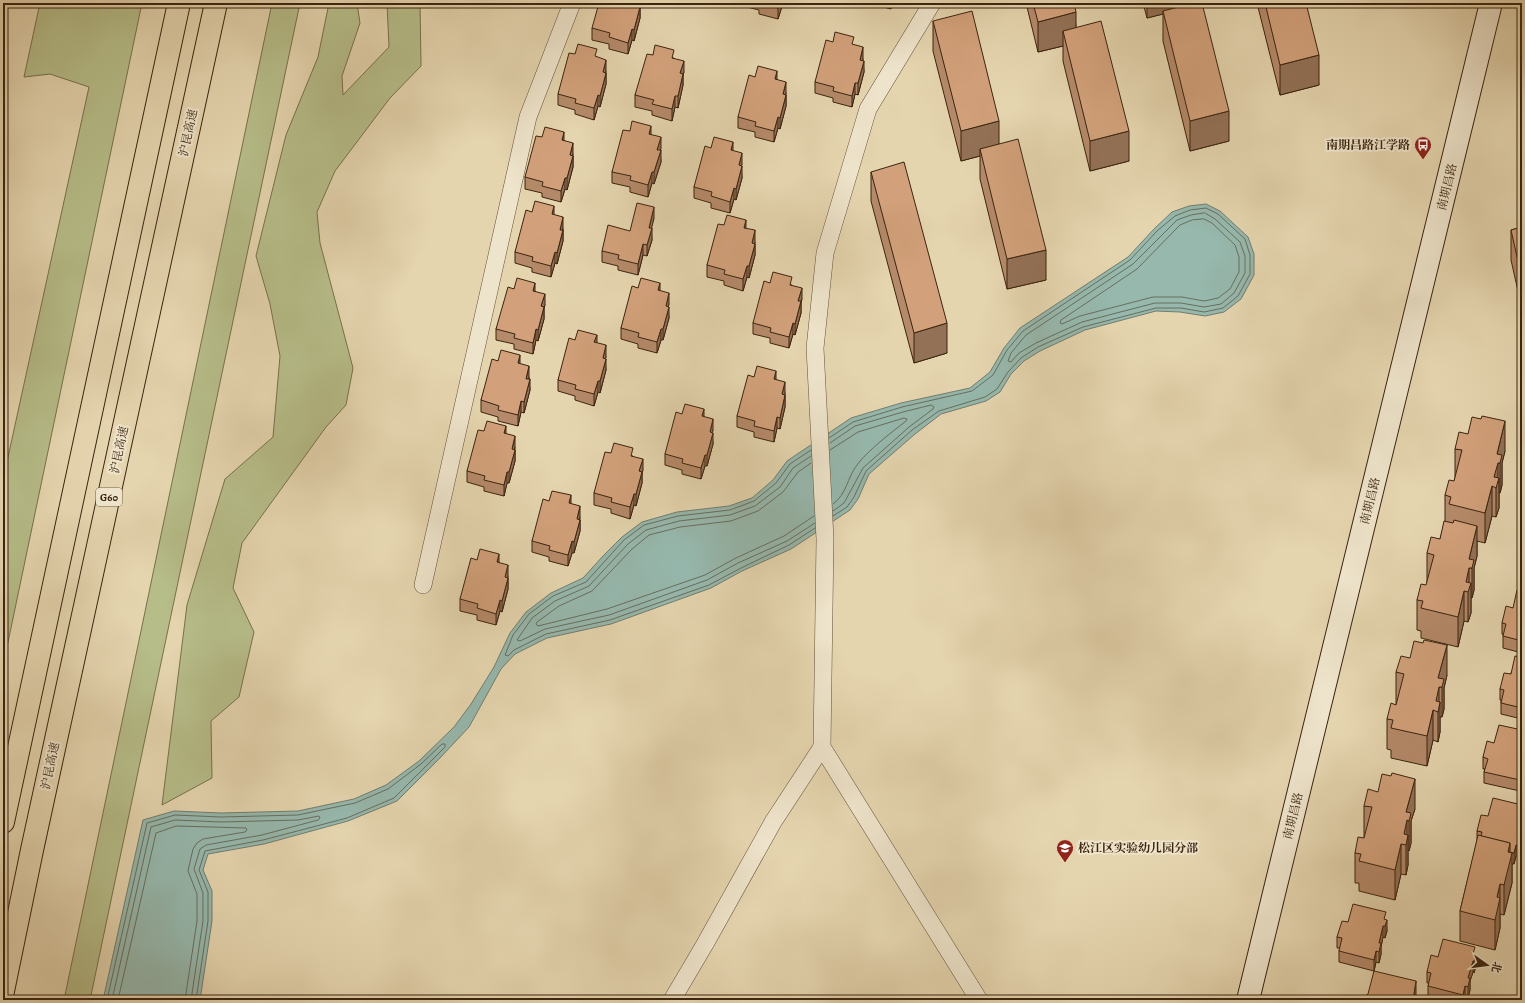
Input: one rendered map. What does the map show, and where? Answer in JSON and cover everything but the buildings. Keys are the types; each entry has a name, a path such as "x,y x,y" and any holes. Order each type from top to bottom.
{"highway":[{"path":"3,822 179,3"},
{"name":"沪昆高速","path":"3,991 35,835 216,3"}],"main road":[{"name":"南期昌路","path":"1248,1000 1492,3"}],"street":[{"path":"423,585 528,117 572,3"},
{"path":"672,1000 773,822 822,747 825,539 815,348 825,253 868,109 932,3"},
{"path":"822,747 979,1000"}],"green space":[{"path":"40,3 142,3 3,666 3,480 89,87 50,74 24,77"},
{"path":"272,3 300,3 90,1000 64,1000"},
{"path":"329,3 357,3 360,23 342,76 343,95 389,47 387,3 420,3 421,66 390,98 335,171 317,212 320,243 353,368 346,405 326,427 242,543 233,588 254,632 239,697 211,721 212,778 162,805 187,605 225,479 273,437 280,356 270,304 256,256 286,135 318,57"}],"water":[{"path":"1206,204 1220,211 1248,237 1254,254 1254,275 1241,299 1224,312 1205,316 1180,312 1156,311 1085,330 1040,351 1024,361 1011,374 1000,392 986,401 941,414 915,434 869,474 858,499 850,510 791,549 742,571 711,588 611,624 547,638 515,654 501,669 469,727 397,801 348,821 264,844 208,854 203,870 212,891 212,921 200,1000 103,1000 143,820 174,811 221,813 298,811 354,799 386,785 419,761 454,727 471,704 494,667 510,633 526,612 551,593 583,578 622,537 642,522 677,512 729,506 752,498 773,480 787,461 851,418 901,403 970,388 990,372 1004,348 1020,328 1128,257 1172,212 1189,206"}],"place":[{"name":"南期昌路江学路","path":"1423,160"},
{"name":"松江区实验幼儿园分部","path":"1065,863"}]}
